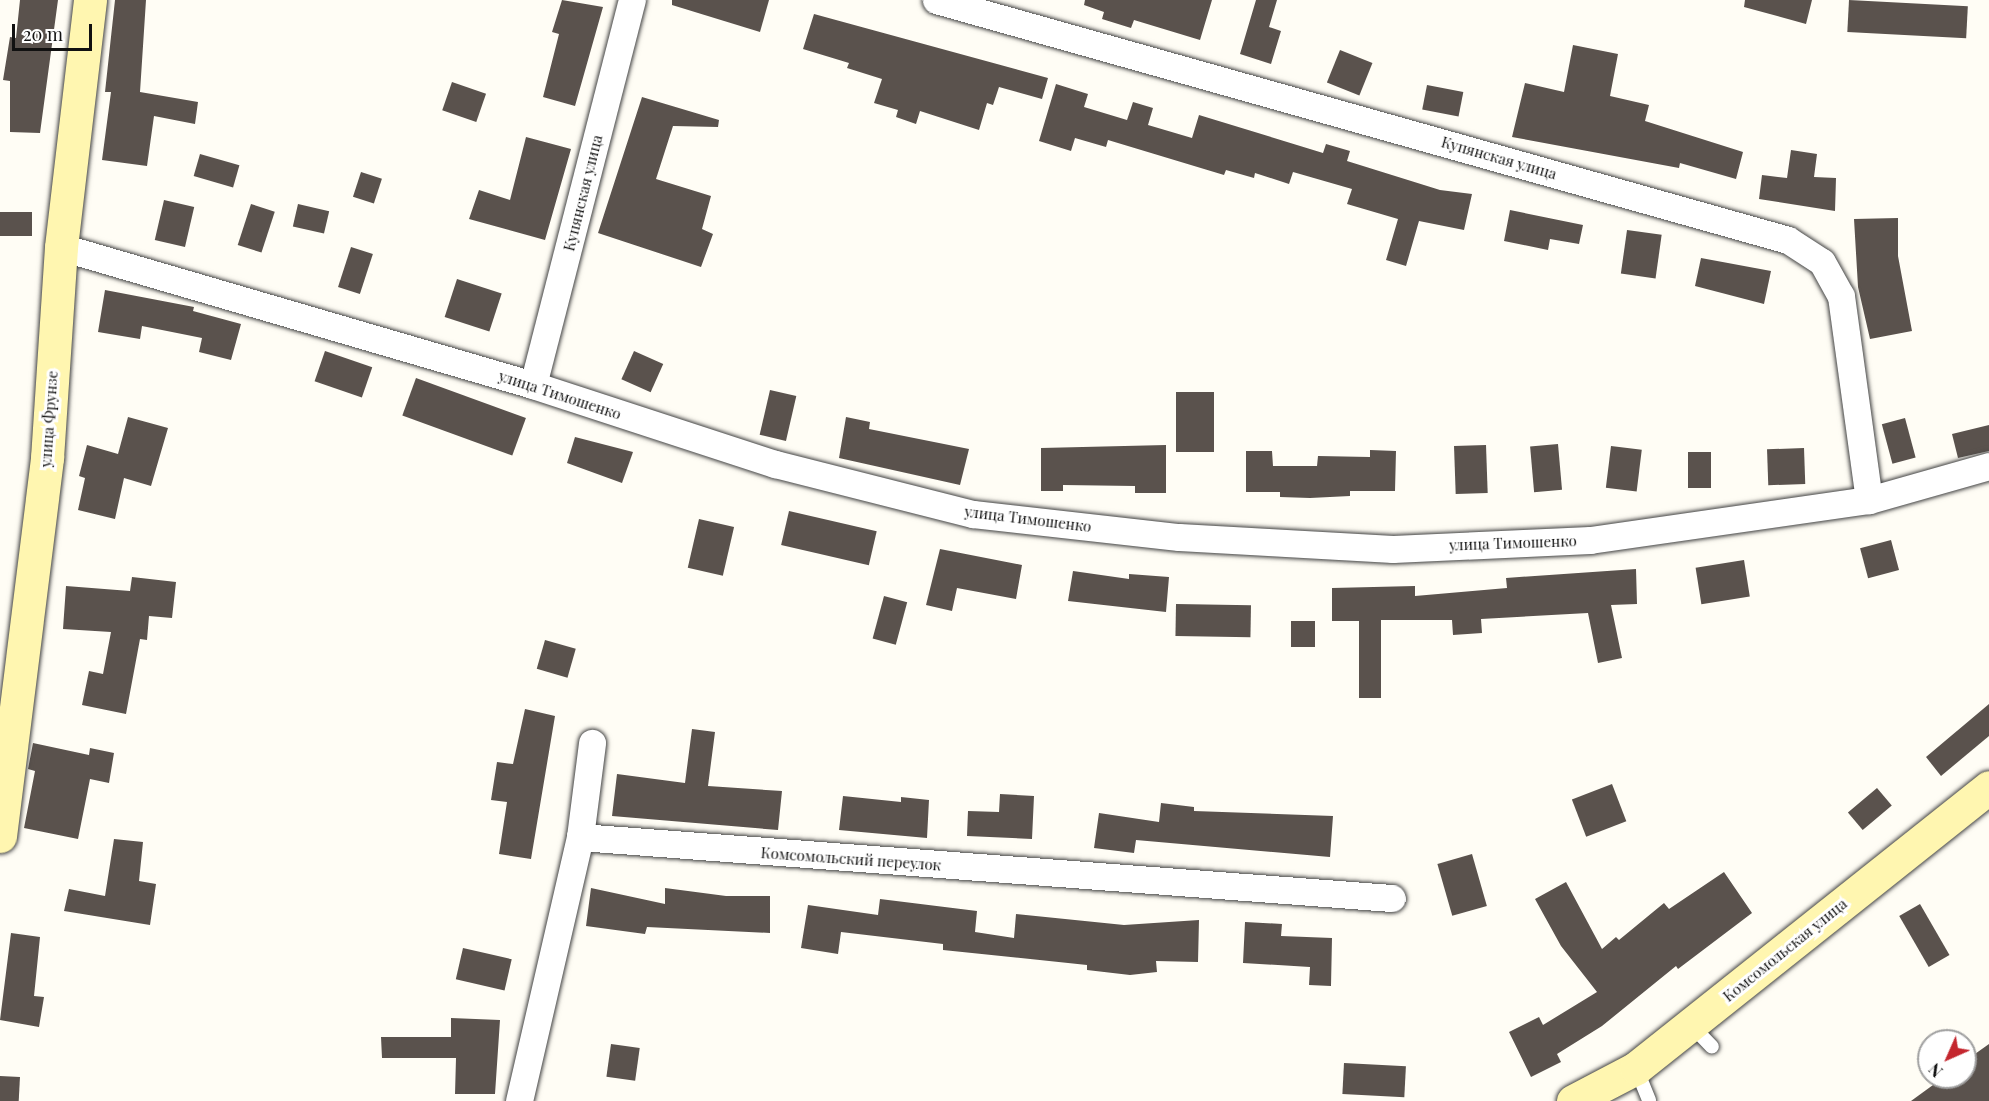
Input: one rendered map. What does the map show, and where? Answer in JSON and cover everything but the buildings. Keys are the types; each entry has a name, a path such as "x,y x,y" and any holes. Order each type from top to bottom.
{"street":[{"name":"улица Фрунзе","path":"0,836 47,458 61,247 90,0"},
{"name":"Купянская улица","path":"534,385 632,0"},
{"name":"Купянская улица","path":"936,0 1788,240 1822,262 1840,296 1869,500"},
{"name":"улица Тимошенко","path":"61,247 534,385 775,464 973,514 1179,537 1393,549 1590,540 1869,500 1989,466"},
{"path":"519,1101 580,837 592,743"},
{"name":"Комсомольская улица","path":"1573,1101 1702,1036 1989,787"},
{"name":"Комсомольский переулок","path":"580,837 1392,898"}],"lane":[{"path":"1636,1068 1649,1101"}]}
